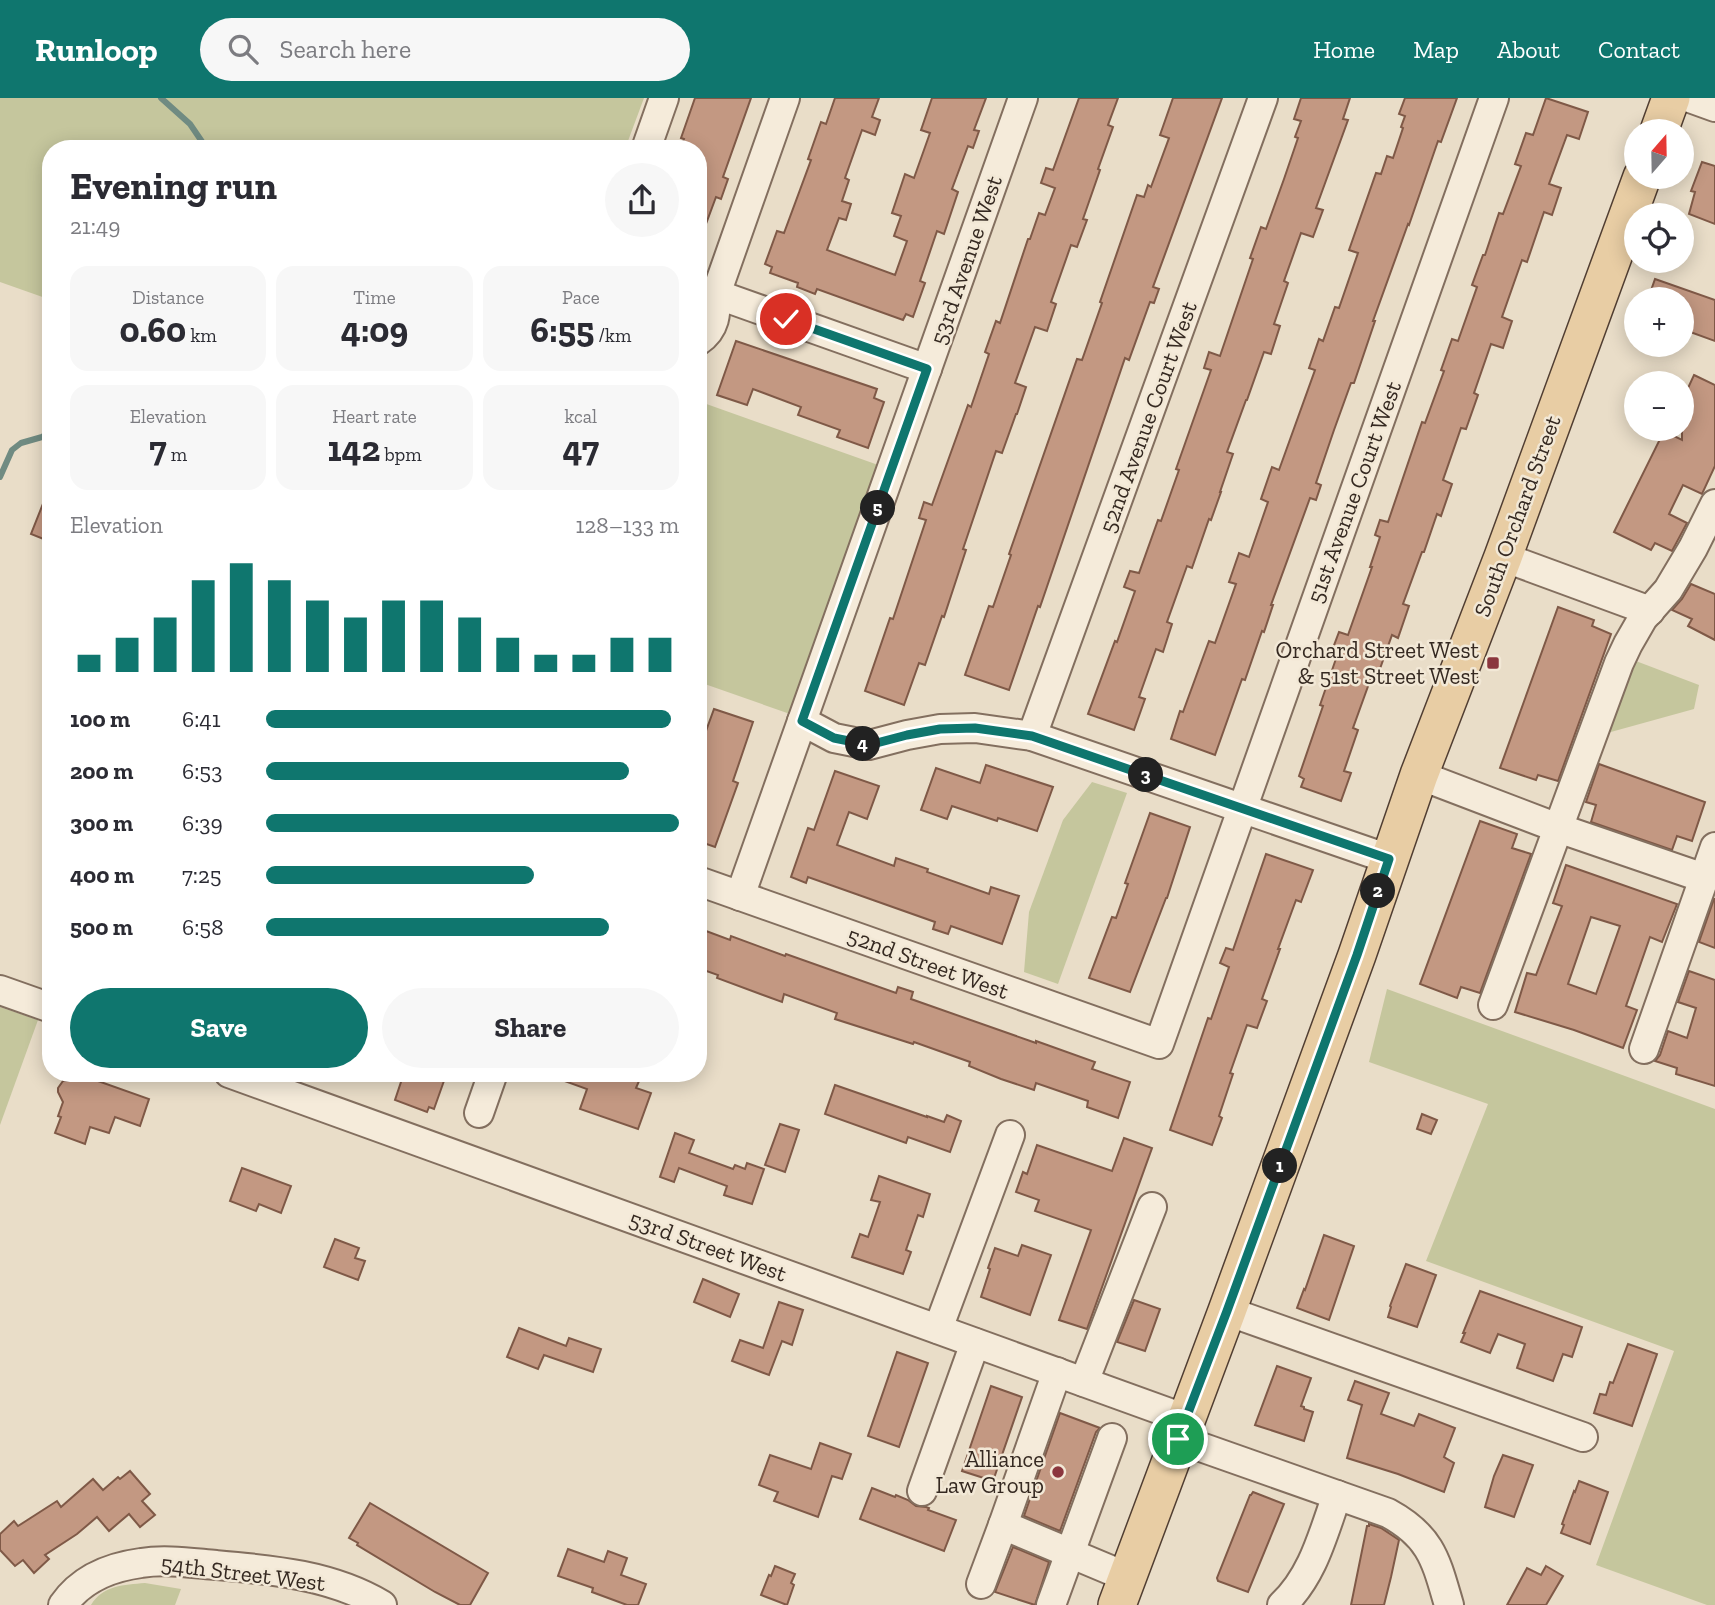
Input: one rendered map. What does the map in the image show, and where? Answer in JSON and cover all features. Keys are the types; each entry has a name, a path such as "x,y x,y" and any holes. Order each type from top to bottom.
{"main road":[{"path":"1663,119 1671,98"},
{"name":"South Orchard Street","path":"1122,1591 1357,955 1419,775 1503,557 1638,189"}],"street":[{"path":"649,140 664,98"},
{"path":"707,335 713,324 716,294 785,98"},
{"name":"53rd Avenue West","path":"740,896 1023,98"},
{"name":"52nd Avenue Court West","path":"1032,736 1263,98"},
{"name":"51st Avenue Court West","path":"1158,1044 1494,98"},
{"path":"1690,98 1715,107"},
{"path":"716,294 927,369"},
{"path":"1493,1005 1619,663 1643,618 1668,590 1715,504"},
{"path":"1503,557 1650,611"},
{"path":"802,721 834,738 869,745 940,729 975,728 1032,736 1389,859"},
{"path":"1419,775 1558,828 1704,878"},
{"path":"1644,1049 1715,847"},
{"name":"52nd Street West","path":"707,884 1158,1044"},
{"path":"0,990 42,1006"},
{"name":"53rd Street West","path":"254,1082 1084,1382 1182,1429 1337,1495 1388,1513 1415,1531 1425,1542 1433,1556 1449,1605"},
{"path":"479,1114 490,1082"},
{"path":"938,1329 1010,1135"},
{"path":"1084,1382 1152,1207"},
{"path":"1227,1311 1583,1437"},
{"path":"922,1491 975,1343"},
{"path":"981,1584 1057,1372"},
{"path":"1051,1605 1112,1438"},
{"path":"1282,1605 1310,1568 1337,1495"},
{"path":"1003,1525 1070,1553 1122,1591"},
{"name":"54th Street West","path":"63,1605 76,1589 100,1575 124,1566 143,1563 228,1566 314,1578 348,1588 382,1605"}],"green space":[{"path":"0,98 644,98 628,140 42,140 42,297 0,282"},
{"path":"707,404 881,466 790,714 707,685"},
{"path":"1628,658 1699,685 1694,709 1600,735"},
{"path":"1092,782 1127,793 1058,984 1024,972 1029,912 1063,820"},
{"path":"1387,989 1715,1109 1715,1605 1707,1605 1596,1565 1674,1351 1426,1261 1488,1104 1369,1062"},
{"path":"0,1007 38,1020 0,1125"},
{"path":"145,1583 181,1589 175,1605 91,1605 108,1590"}],"building":[{"path":"695,98 751,98 723,177 728,179 721,199 716,197 707,221 707,140 681,138"},
{"path":"835,98 879,98 872,117 880,120 875,135 862,130 845,178 849,180 842,201 851,204 846,220 839,218 827,250 895,275 907,241 894,236 901,216 892,213 905,174 914,178 930,133 921,130 932,98 986,98 974,130 979,131 973,148 968,146 952,189 958,192 944,234 937,231 920,281 925,283 913,317 906,314 903,320 817,289 815,294 797,287 798,283 770,273 772,267 765,264 777,231 784,233 811,160 808,159 821,122 826,124"},
{"path":"1079,98 1118,98 1108,125 1113,127 1083,219 1087,220 1077,247 1071,245 1051,302 1056,304 1047,331 1035,327 1015,383 1026,387 1017,414 1002,453 996,451 963,549 966,550 944,617 942,616 925,665 919,663 904,705 865,691 890,618 893,619 926,520 919,518 924,502 932,505 968,405 971,407 989,354 985,352 996,321 1000,323 1039,213 1045,215 1055,188 1041,183 1046,168 1053,170"},
{"path":"1173,98 1222,98 1153,287 1159,289 1154,303 1150,302 1129,360 1125,358 1009,690 965,675 989,606 993,607 1077,359 1082,360 1137,195 1144,197 1148,185 1151,187 1169,138 1160,135"},
{"path":"1301,98 1350,98 1343,119 1348,120 1316,208 1323,210 1313,237 1301,233 1284,281 1288,283 1274,324 1280,326 1271,354 1264,352 1227,452 1233,454 1221,492 1192,568 1187,566 1167,622 1172,624 1163,652 1156,649 1139,697 1145,699 1134,730 1088,714 1135,591 1124,587 1130,571 1139,573 1179,470 1176,469 1211,370 1204,368 1209,352 1220,356 1261,227 1266,229 1284,179 1298,138 1295,137 1301,121 1294,119"},
{"path":"1405,98 1457,98 1441,142 1438,141 1373,321 1354,383 1351,383 1334,430 1316,483 1321,485 1316,500 1310,498 1271,605 1264,632 1262,631 1245,680 1242,679 1215,755 1171,739 1209,641 1215,643 1236,584 1229,582 1239,553 1249,557 1268,502 1261,499 1272,467 1279,470 1315,370 1309,368 1319,339 1323,341 1335,307 1339,308 1358,253 1349,250 1376,173 1381,174 1387,156 1393,158 1403,128 1401,127 1405,116 1399,114"},
{"path":"1546,98 1588,112 1579,139 1567,135 1549,184 1561,188 1552,215 1544,212 1527,262 1522,260 1502,317 1512,321 1503,348 1491,344 1474,393 1478,395 1466,429 1461,428 1443,480 1452,484 1441,516 1437,514 1403,604 1409,606 1398,638 1392,635 1376,680 1371,678 1353,728 1358,730 1344,771 1351,773 1341,801 1301,787 1304,779 1299,776 1339,650 1333,648 1339,632 1348,635 1372,567 1380,537 1375,535 1380,520 1388,522 1422,422 1425,423 1444,371 1441,370 1452,339 1458,341 1477,287 1472,285 1483,255 1499,213 1503,214 1521,166 1515,164 1526,133 1533,135"},
{"path":"1702,162 1715,166 1715,224 1694,216 1692,203 1695,192 1691,191"},
{"path":"1655,279 1678,287 1652,287"},
{"path":"1694,293 1715,300 1715,341 1694,333"},
{"path":"736,341 877,389 874,398 884,402 868,448 837,437 840,430 798,415 801,407 753,389 747,405 717,395"},
{"path":"1694,375 1715,385 1715,466 1702,494 1683,485 1669,514 1687,523 1672,551 1655,543 1651,550 1614,532 1659,441 1694,441"},
{"path":"42,506 42,538 31,534"},
{"path":"1691,584 1715,594 1715,640 1688,626 1692,619 1672,610"},
{"path":"1558,607 1594,620 1592,626 1611,634 1558,781 1538,775 1536,780 1500,768"},
{"path":"714,709 753,722 733,781 738,783 715,847 707,844 707,728"},
{"path":"1599,764 1705,802 1692,841 1677,836 1672,850 1591,822 1596,805 1586,802"},
{"path":"986,765 1053,787 1037,831 952,806 947,819 921,810 936,768 980,783"},
{"path":"835,771 879,786 867,819 849,812 837,845 894,866 896,858 989,894 991,887 1019,896 1002,944 951,926 948,934 933,929 935,922 808,877 806,883 791,877 808,828 814,830"},
{"path":"1150,813 1190,827 1167,898 1130,992 1089,978 1112,917 1116,918 1128,884 1125,883"},
{"path":"1480,821 1517,834 1512,848 1531,854 1480,993 1461,987 1457,998 1420,984"},
{"path":"1266,854 1313,870 1301,902 1296,900 1278,949 1262,999 1267,1001 1257,1028 1247,1025 1230,1073 1233,1074 1219,1116 1222,1118 1212,1145 1170,1130 1208,1018 1211,1019 1229,967 1220,963 1226,948 1233,950"},
{"path":"1566,865 1677,904 1662,942 1650,937 1626,1006 1637,1010 1623,1048 1515,1012 1527,973 1536,975 1562,906 1553,903","holes":["1591,917 1620,926 1596,994 1568,984"]},
{"path":"1715,899 1715,948 1699,942"},
{"path":"707,931 730,940 731,936 896,993 898,987 913,992 911,999 1095,1062 1092,1069 1130,1082 1118,1118 1087,1107 1088,1101 1036,1083 1034,1090 1001,1079 969,1066 970,1062 835,1019 837,1013 784,994 782,1002 717,978 718,975 707,971"},
{"path":"1689,971 1715,980 1715,1086 1676,1074 1677,1068 1655,1061 1660,1055 1668,1031 1687,1038 1696,1008 1678,1002"},
{"path":"62,1082 101,1082 149,1099 140,1126 115,1117 109,1133 90,1127 85,1144 55,1133 63,1102 58,1088"},
{"path":"401,1082 444,1082 434,1109 429,1107 427,1112 395,1100"},
{"path":"568,1082 639,1082 636,1088 651,1093 638,1129 580,1109 587,1089"},
{"path":"835,1085 944,1122 947,1115 961,1121 950,1152 908,1137 906,1143 825,1114"},
{"path":"1422,1114 1437,1120 1431,1134 1417,1129"},
{"path":"780,1124 799,1130 785,1172 765,1165"},
{"path":"675,1133 694,1140 689,1153 733,1169 735,1165 745,1169 747,1163 764,1169 752,1204 724,1195 727,1186 679,1168 674,1182 660,1177"},
{"path":"1124,1138 1152,1148 1087,1329 1059,1320 1091,1230 1035,1211 1039,1200 1016,1192 1023,1172 1027,1174 1037,1145 1112,1171"},
{"path":"242,1168 291,1186 281,1213 259,1204 256,1211 230,1201"},
{"path":"879,1176 930,1194 923,1217 918,1215 906,1250 911,1252 903,1274 852,1257 860,1234 868,1237 880,1202 871,1200"},
{"path":"1324,1235 1354,1246 1329,1320 1297,1308"},
{"path":"335,1239 359,1248 355,1258 365,1261 358,1280 324,1267"},
{"path":"1022,1245 1051,1255 1030,1315 981,1297 995,1248 1018,1256"},
{"path":"1406,1264 1436,1275 1417,1327 1388,1317"},
{"path":"703,1279 739,1294 730,1317 694,1302"},
{"path":"1480,1291 1582,1327 1572,1357 1563,1354 1553,1381 1517,1368 1525,1344 1498,1334 1490,1353 1461,1342"},
{"path":"1134,1300 1160,1309 1145,1351 1117,1342"},
{"path":"779,1302 803,1310 792,1345 782,1341 769,1375 732,1361 740,1340 763,1348"},
{"path":"519,1328 566,1346 569,1338 601,1349 593,1372 544,1355 538,1369 507,1357"},
{"path":"1628,1344 1657,1354 1632,1426 1594,1413 1600,1394 1606,1395 1610,1382 1613,1383"},
{"path":"897,1352 928,1363 899,1447 868,1436"},
{"path":"1277,1366 1311,1378 1301,1406 1313,1412 1304,1441 1255,1425"},
{"path":"1355,1381 1389,1393 1381,1414 1414,1426 1419,1414 1455,1428 1444,1457 1454,1463 1444,1492 1347,1458 1362,1405 1348,1400"},
{"path":"991,1386 1022,1397 993,1481 962,1471"},
{"path":"1060,1413 1100,1428 1096,1432 1060,1531 1024,1516"},
{"path":"820,1443 851,1454 842,1479 832,1476 818,1517 774,1501 778,1492 759,1485 770,1455 811,1469"},
{"path":"1503,1455 1533,1465 1514,1517 1485,1507"},
{"path":"130,1471 150,1494 142,1501 155,1515 140,1527 129,1514 109,1531 97,1517 45,1555 49,1559 34,1573 23,1560 15,1566 0,1550 0,1534 14,1521 18,1526 57,1501 61,1507 93,1479 103,1490"},
{"path":"1579,1481 1608,1492 1590,1544 1561,1533"},
{"path":"872,1488 956,1520 944,1551 860,1519"},
{"path":"1253,1492 1284,1504 1248,1592 1218,1581 1217,1578"},
{"path":"370,1503 488,1573 470,1605 460,1605 435,1592 349,1538"},
{"path":"1369,1524 1381,1528 1399,1540 1391,1577 1384,1605 1351,1605 1367,1526"},
{"path":"1013,1547 1049,1562 1035,1605 995,1592"},
{"path":"568,1549 604,1562 608,1551 627,1558 621,1575 646,1584 638,1605 627,1605 592,1592 593,1588 558,1576"},
{"path":"775,1566 795,1574 787,1605 761,1595"},
{"path":"1546,1566 1563,1576 1546,1605 1507,1605 1527,1568 1541,1575"}],"waterway":[{"path":"161,98 190,124 201,140"},
{"path":"0,477 12,450 21,443 42,437"}],"place":[{"name":"Orchard Street West & 51st Street West","path":"1493,663"},
{"name":"Alliance Law Group","path":"1058,1472"}],"route":[{"path":"786,319 927,369 802,721 834,738 869,745 940,729 975,728 1032,736 1389,859 1357,955 1178,1439"}]}
